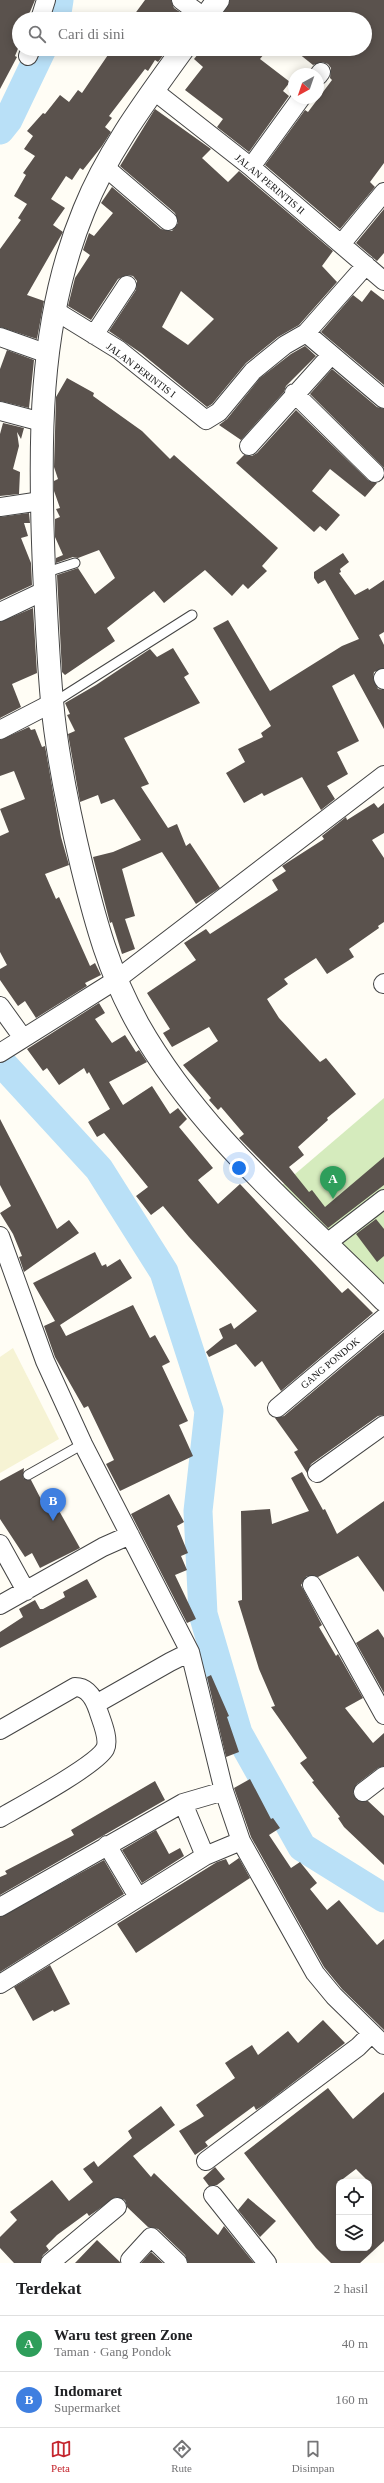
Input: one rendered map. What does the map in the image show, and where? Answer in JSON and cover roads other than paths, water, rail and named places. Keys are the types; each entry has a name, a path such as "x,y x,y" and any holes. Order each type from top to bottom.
{"street":[{"path":"42,12 46,0"},
{"path":"181,0 196,12"},
{"path":"209,12 218,0"},
{"path":"177,56 153,90 105,167 84,210 66,262 54,310 48,354 42,422 41,501 44,582 52,703 74,831 103,948 116,980 138,1024 195,1108 247,1168 327,1243 384,1300"},
{"name":"JALAN PERINTIS II","path":"153,90 251,167 342,243 384,281"},
{"path":"251,167 298,104"},
{"path":"105,167 168,221"},
{"path":"342,243 384,192"},
{"path":"366,265 306,333 384,399"},
{"path":"94,335 127,285"},
{"name":"JALAN PERINTIS I","path":"54,310 119,350 206,420 219,412 253,371 285,345 306,333"},
{"path":"0,337 48,354"},
{"path":"249,446 294,393 331,355"},
{"path":"294,393 375,473"},
{"path":"0,411 42,422"},
{"path":"0,507 41,501"},
{"path":"0,612 44,582"},
{"path":"0,730 52,703"},
{"path":"0,1006 12,1045 116,980 384,775"},
{"path":"327,1243 384,1199"},
{"path":"0,1236 6,1277 181,1656 203,1797 222,1849 315,1973 370,2041 206,2161"},
{"name":"GANG PONDOK","path":"277,1408 384,1318"},
{"path":"317,1473 384,1425"},
{"path":"0,1605 103,1547 127,1537"},
{"path":"0,1544 26,1591"},
{"path":"312,1585 384,1715"},
{"path":"96,1704 181,1656"},
{"path":"0,1730 75,1687 86,1689 96,1704 106,1739 106,1748 99,1755 62,1782 0,1818"},
{"path":"362,1792 384,1776"},
{"path":"0,1907 106,1845 203,1797"},
{"path":"203,1797 222,1849"},
{"path":"106,1845 138,1897"},
{"path":"0,1984 138,1897 222,1849"},
{"path":"213,2195 267,2263"},
{"path":"50,2263 117,2207"},
{"path":"130,2260 151,2237 178,2263"}],"lane":[{"path":"44,582 75,563"},
{"path":"52,703 192,615"},
{"path":"28,1475 83,1444"}],"waterway":[{"path":"57,12 59,0"},
{"path":"0,130 8,120 39,56"},
{"path":"0,1061 99,1169 164,1272 209,1411 198,1511 203,1614 238,1733 302,1847 384,1898"}],"place":[{"name":"Waru test green Zone","path":"333,1199"},
{"name":"Indomaret","path":"53,1521"}]}
